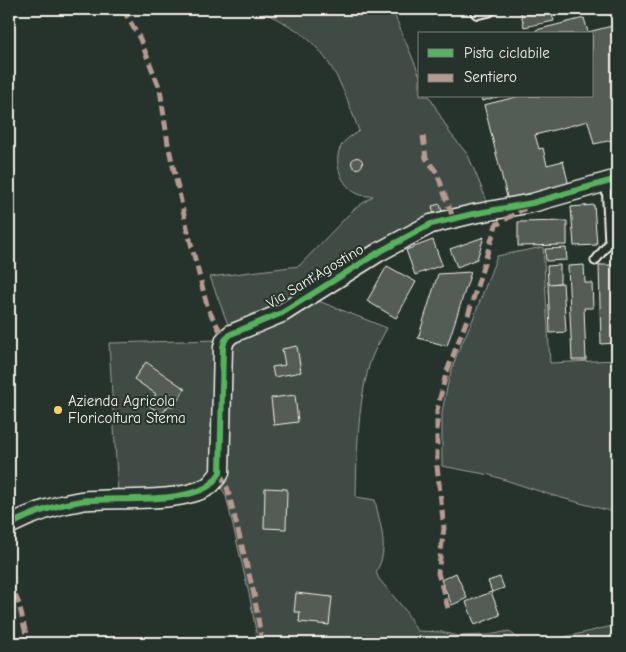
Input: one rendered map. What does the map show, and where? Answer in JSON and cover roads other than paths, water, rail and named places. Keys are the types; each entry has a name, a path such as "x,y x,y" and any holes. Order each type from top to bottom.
{"street":[{"name":"Via Sant'Agostino","path":"9,525 49,508 66,504 82,501 184,496 209,485 220,473 223,347 224,340 231,334 282,313 379,252 431,224 532,203 612,180"}],"lane":[{"path":"595,261 609,243 612,180"}],"place":[{"name":"Azienda Agricola Floricoltura Stema","path":"58,410"}]}
